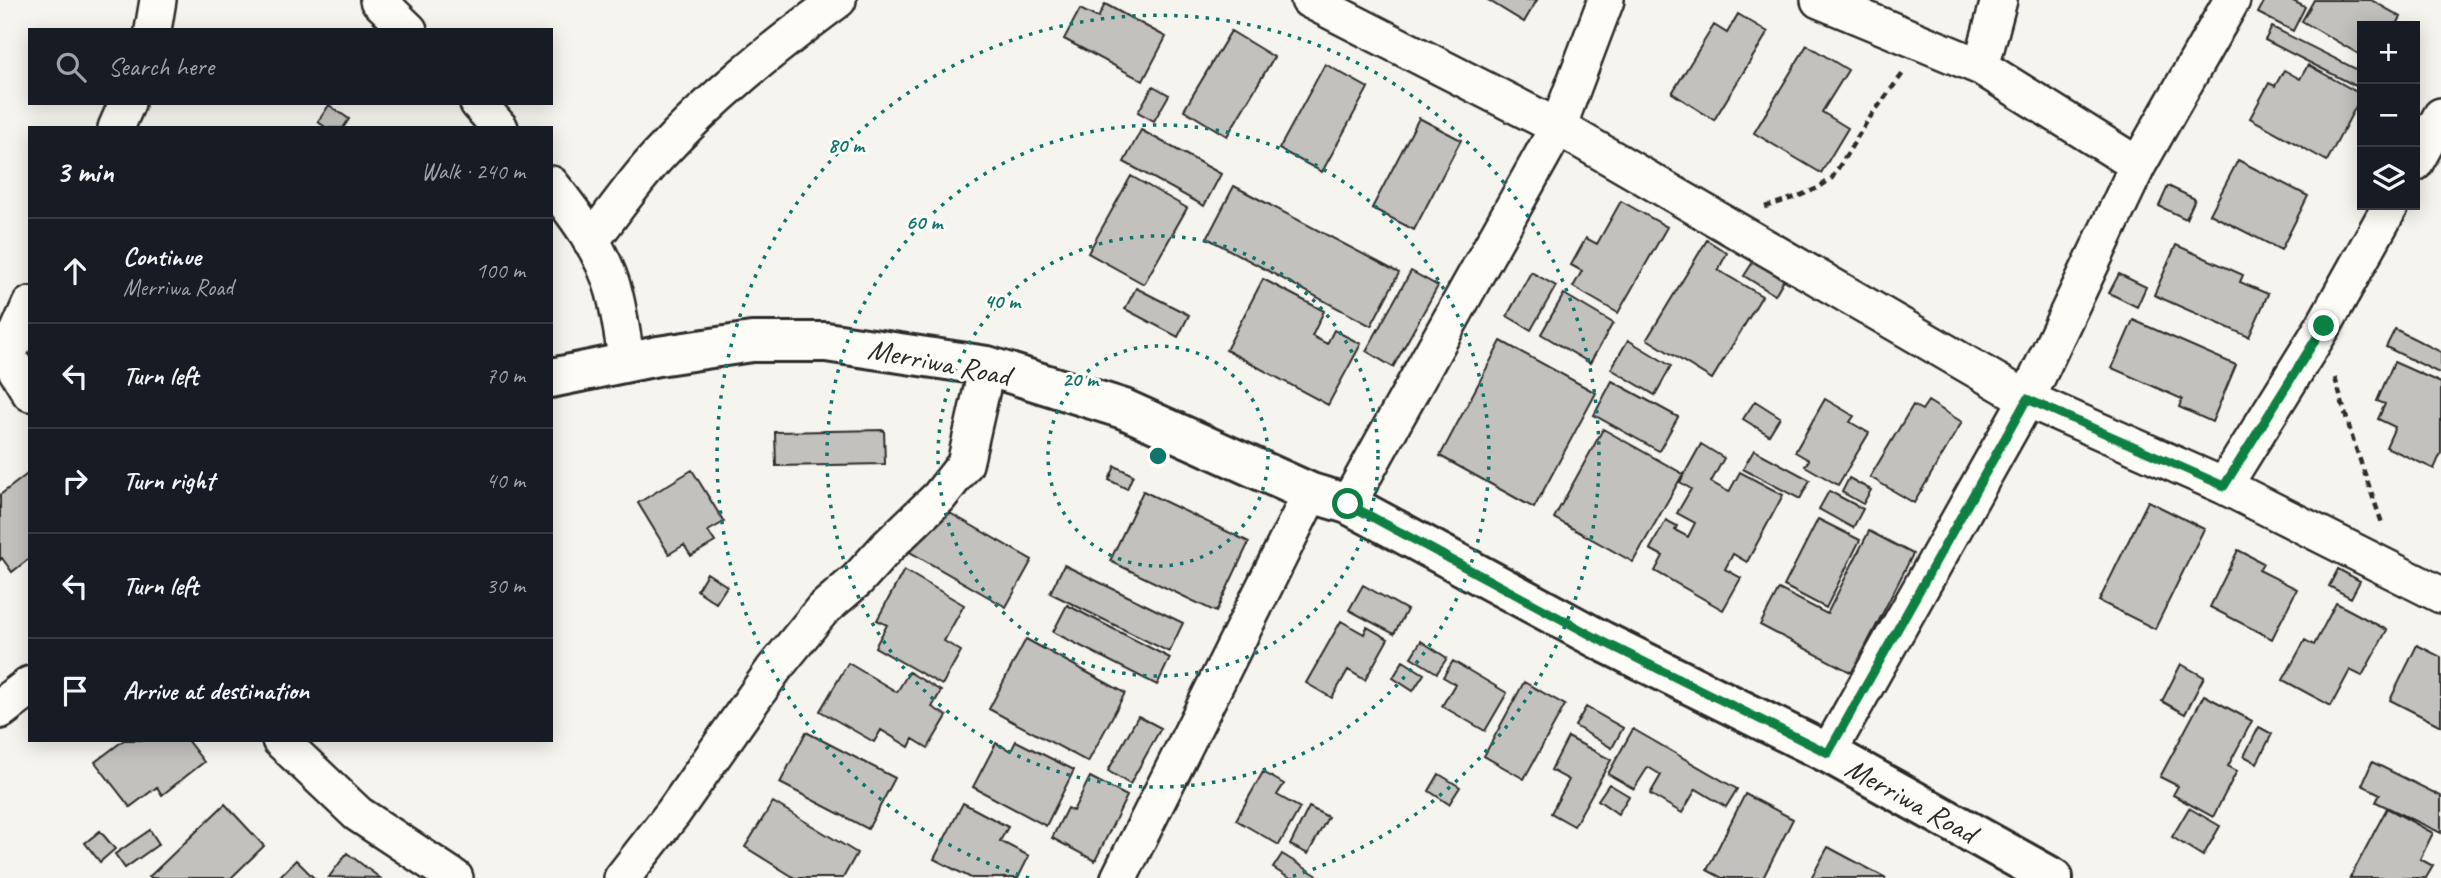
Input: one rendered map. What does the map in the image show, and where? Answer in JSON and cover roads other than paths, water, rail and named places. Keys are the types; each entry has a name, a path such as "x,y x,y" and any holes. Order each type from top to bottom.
{"street":[{"path":"153,28 158,0"},
{"path":"378,0 407,28"},
{"path":"591,241 655,158 712,101 759,59 838,0"},
{"path":"1310,0 1558,127 2027,399 2224,486 2441,594"},
{"path":"1348,504 1558,127 1606,0"},
{"path":"1819,0 1981,67 2138,165"},
{"path":"1981,67 1999,0"},
{"path":"1828,753 2027,399 2138,165 2232,0"},
{"path":"117,126 126,105"},
{"path":"480,105 498,126"},
{"path":"2420,154 2441,116"},
{"path":"553,187 579,220 598,251 614,292 627,363"},
{"path":"2224,486 2324,326 2389,210"},
{"path":"28,308 4,349 28,390"},
{"name":"Merriwa Road","path":"553,378 752,342 826,342 987,366 1124,409 1311,493 1348,504 1602,641 1828,753 2031,873"},
{"path":"622,878 673,813 774,668 822,610 857,580 939,497 965,464 987,366"},
{"path":"1119,878 1311,493"},
{"path":"0,709 28,688"},
{"path":"282,742 358,814 455,878"}]}
